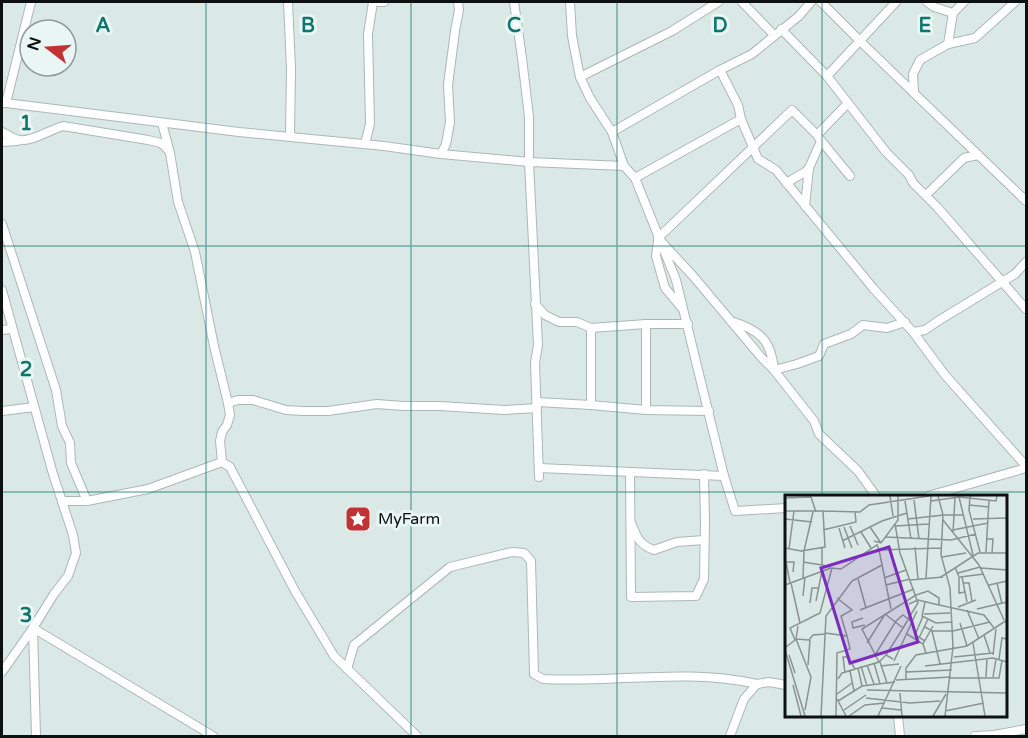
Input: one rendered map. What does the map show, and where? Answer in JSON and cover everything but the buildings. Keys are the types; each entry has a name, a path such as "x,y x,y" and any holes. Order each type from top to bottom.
{"street":[{"path":"32,2 4,103 441,154 529,162 624,166"},
{"path":"288,2 291,68 290,136"},
{"path":"364,144 370,124 368,34 373,2 384,2"},
{"path":"441,154 446,144 450,122 448,85 459,10 458,2"},
{"path":"513,2 529,117 539,472 630,472 724,476"},
{"path":"570,2 572,36 580,77 590,98 612,132 624,166 635,178 676,280 724,476 735,510 785,508"},
{"path":"580,77 672,31 718,2"},
{"path":"742,2 827,76 886,152 909,175 1026,309"},
{"path":"612,132 752,54 799,16 810,2"},
{"path":"821,2 1025,198"},
{"path":"827,76 896,2"},
{"path":"927,2 934,7 953,13"},
{"path":"948,44 953,13 964,2"},
{"path":"914,93 913,74 920,60 948,44 975,38 1015,2"},
{"path":"720,70 738,105 741,119 758,159 776,170 873,288 914,332 945,375 1026,467 931,495"},
{"path":"805,206 809,168 819,138 848,103"},
{"path":"684,312 665,288 656,256 658,238 792,110 850,176"},
{"path":"635,178 741,119"},
{"path":"162,123 170,153 178,202 195,252 228,403 230,415 220,441 222,462"},
{"path":"2,142 38,137 63,126 161,143 170,153"},
{"path":"2,132 21,141"},
{"path":"964,158 967,144"},
{"path":"926,195 964,158 978,154"},
{"path":"786,183 809,168"},
{"path":"2,224 56,390 62,426 69,442 71,463 87,501"},
{"path":"658,238 774,370 814,421 819,434 858,471 875,495"},
{"path":"914,332 926,330 1015,274 1026,262"},
{"path":"676,280 693,276"},
{"path":"2,290 34,407 73,535 76,554 68,576 2,672"},
{"path":"535,304 545,315 559,322 577,322 591,328 688,324"},
{"path":"731,321 759,333 768,345 773,358 774,370"},
{"path":"774,370 819,356 824,344 851,334 863,325 886,328 905,322"},
{"path":"646,324 646,410"},
{"path":"591,328 591,405"},
{"path":"2,330 12,329"},
{"path":"228,403 253,400 285,410 303,411 328,411 377,404 504,410 537,405 591,405 646,410 709,411"},
{"path":"2,411 34,407"},
{"path":"62,501 87,501 148,489 222,462"},
{"path":"222,462 230,467 295,591 334,656 417,736"},
{"path":"630,472 631,597 696,596 704,579 704,474"},
{"path":"630,520 637,538 645,547 654,550 677,542 704,540"},
{"path":"347,669 354,645 450,567 512,552 524,553 531,561 534,674 543,679 704,676 757,684 770,682 785,685"},
{"path":"33,628 36,736"},
{"path":"33,628 213,736"},
{"path":"730,736 744,699 757,684"},
{"path":"898,717 900,736"},
{"path":"975,736 994,736 1026,729"}],"place":[{"name":"MyFarm","path":"358,519"}]}
